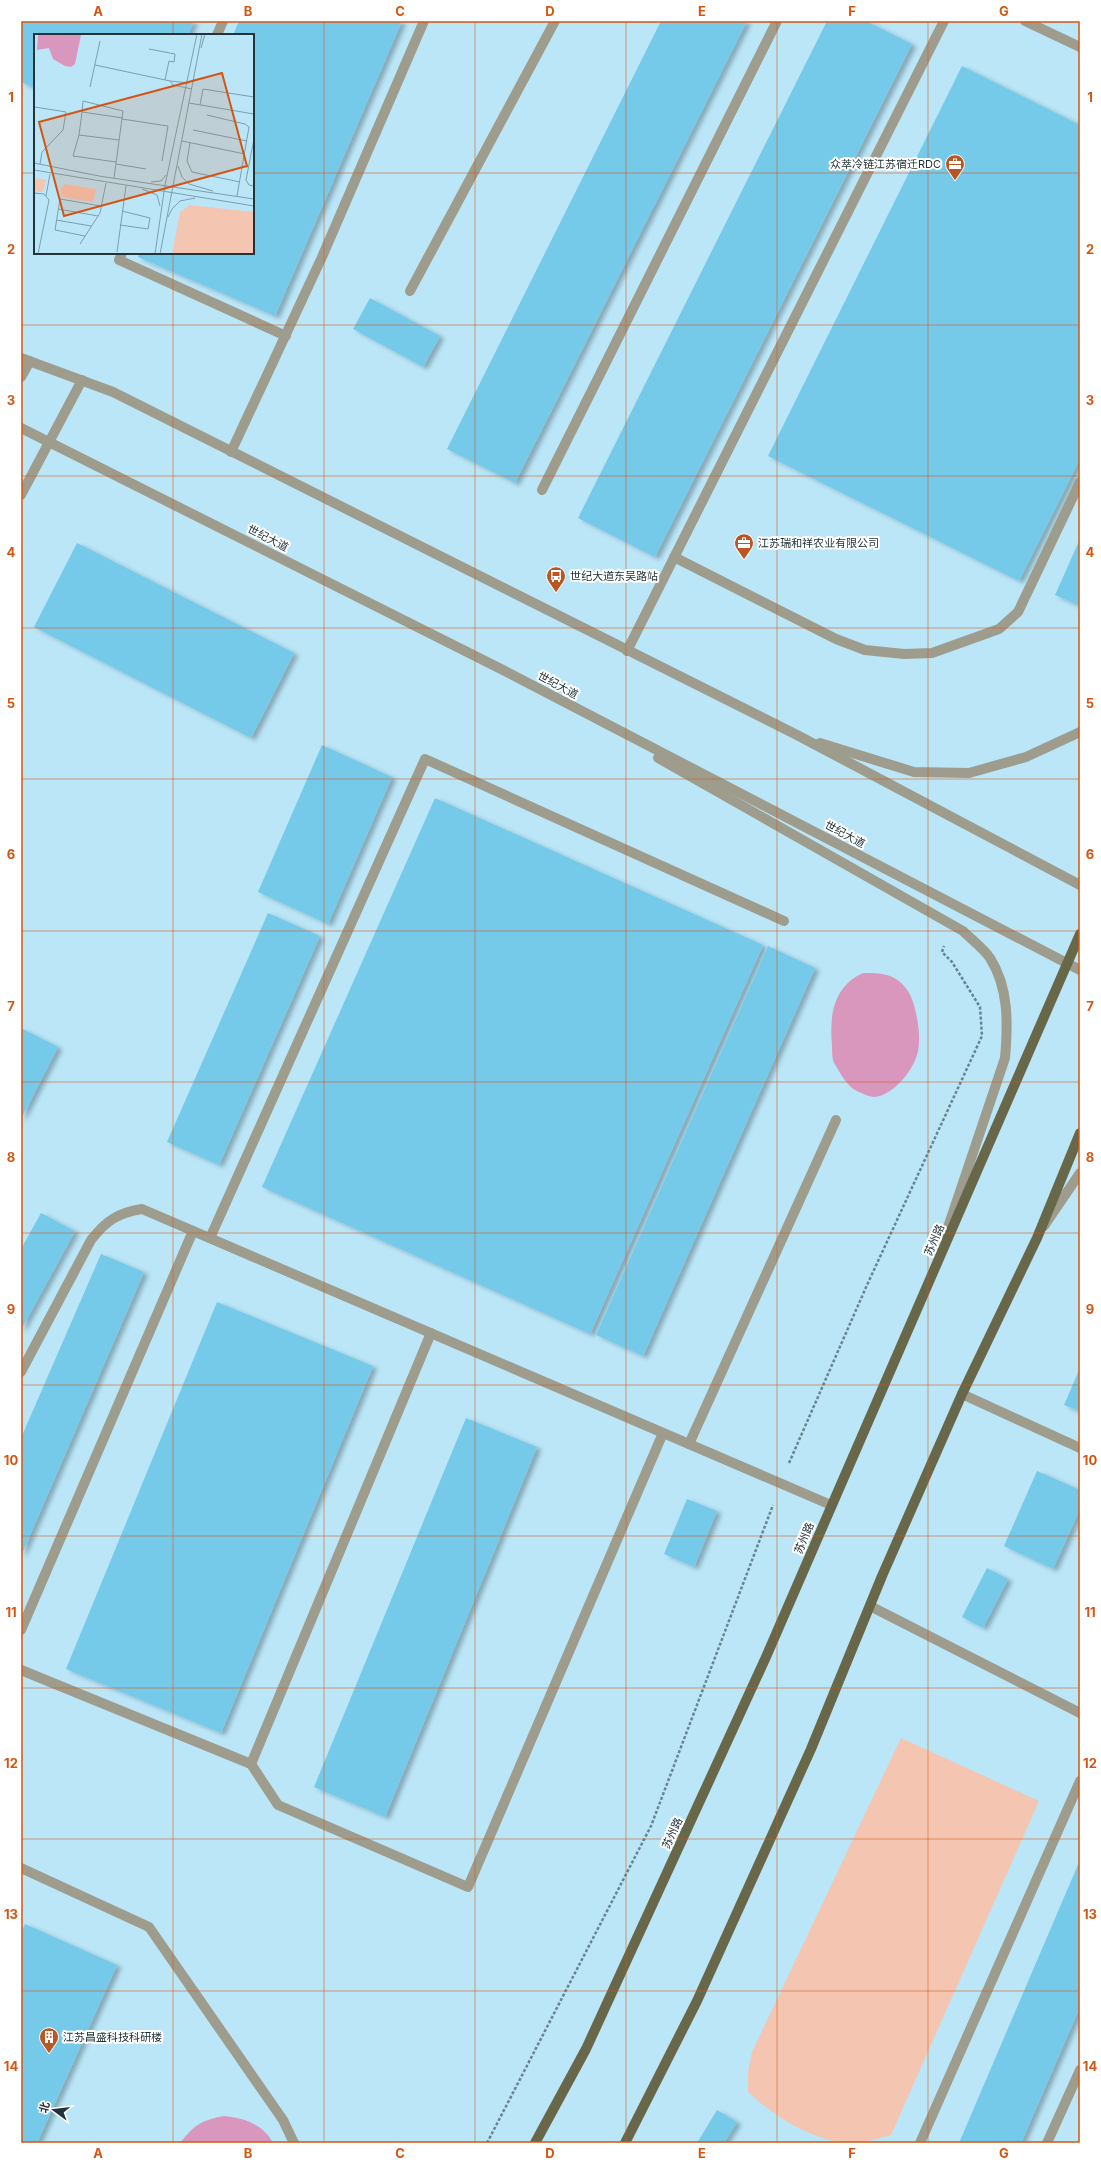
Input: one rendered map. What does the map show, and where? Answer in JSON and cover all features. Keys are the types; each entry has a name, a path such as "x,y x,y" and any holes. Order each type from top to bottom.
{"main road":[{"name":"苏州路","path":"535,2143 586,2049 766,1657 1080,934"},
{"path":"625,2143 700,1994 811,1749 870,1606 962,1394 1037,1238 1080,1133"}],"street":[{"path":"217,34 223,21"},
{"path":"231,452 322,257 424,21"},
{"path":"410,291 555,21"},
{"path":"542,490 777,21"},
{"path":"627,650 944,21"},
{"path":"1025,21 1080,47"},
{"path":"122,254 119,260 286,336"},
{"path":"21,378 25,359 112,392 797,735 1080,885"},
{"path":"21,495 82,380"},
{"name":"世纪大道","path":"21,428 503,670 1080,970"},
{"path":"674,557 836,640 865,650 904,654 932,653 999,629 1018,612 1080,482"},
{"path":"503,670 963,931 990,958 1005,993 1007,1030 1005,1058 928,1283"},
{"path":"797,735 914,772 969,773 1026,757 1080,732"},
{"path":"210,1238 425,759 784,921"},
{"path":"689,1444 836,1120"},
{"path":"1037,1238 1080,1173"},
{"path":"21,1372 91,1240 103,1224 124,1212 142,1209 831,1505"},
{"path":"21,1630 193,1231"},
{"path":"251,1764 431,1333"},
{"path":"962,1394 1080,1448"},
{"path":"21,1670 251,1764 278,1805 468,1887 663,1433"},
{"path":"870,1606 1080,1713"},
{"path":"920,2143 1080,1781"},
{"path":"21,1868 149,1927 282,2120 294,2143"},
{"path":"1047,2143 1080,2070"}],"path":[{"path":"488,2143 651,1826 798,1440 867,1285 982,1036 980,1007 952,962 942,952 952,925"}],"shaded area":[{"path":"863,973 885,974 896,979 905,987 913,1001 919,1030 918,1051 913,1065 908,1073 889,1092 874,1097 859,1092 850,1086 834,1063 832,1054 831,1034 833,1012 836,1003 846,986 853,979"},
{"path":"901,1738 1039,1801 891,2135 858,2143 828,2140 798,2128 759,2102 748,2092 748,2072 752,2052"},
{"path":"224,2116 239,2118 252,2123 264,2131 273,2143 180,2143 199,2124 210,2119"}],"building":[{"path":"21,21 194,21 188,34 34,34 34,88 21,82"},
{"path":"239,21 402,21 275,316 138,257 139,254 254,254 254,34 233,34"},
{"path":"661,21 747,21 515,483 447,449"},
{"path":"827,21 866,21 912,44 655,557 578,518"},
{"path":"962,66 1080,125 1080,459 1019,581 768,456"},
{"path":"370,298 440,336 423,367 353,329"},
{"path":"1080,539 1080,606 1055,595"},
{"path":"77,543 294,653 251,738 34,627"},
{"path":"322,745 392,777 328,924 258,892"},
{"path":"435,798 763,945 590,1334 262,1187"},
{"path":"268,913 320,936 219,1165 167,1142"},
{"path":"768,946 815,968 643,1356 596,1335"},
{"path":"21,1028 58,1047 21,1119"},
{"path":"41,1213 75,1231 21,1330 21,1249"},
{"path":"101,1254 144,1272 21,1556 21,1438"},
{"path":"217,1302 373,1366 221,1733 66,1669"},
{"path":"1080,1368 1080,1411 1064,1405"},
{"path":"466,1418 537,1447 385,1817 314,1787"},
{"path":"1037,1471 1080,1490 1080,1509 1053,1569 1004,1546"},
{"path":"687,1499 717,1511 694,1567 664,1554"},
{"path":"987,1568 1008,1579 983,1628 962,1617"},
{"path":"1080,1860 1080,2007 1021,2143 959,2143"},
{"name":"江苏昌盛科技科研楼","path":"25,1924 117,1965 37,2143 21,2143 21,1933"},
{"path":"717,2110 737,2122 724,2143 697,2143"}],"place":[{"name":"众萃冷链江苏宿迁RDC","path":"955,181"},
{"name":"江苏瑞和祥农业有限公司","path":"744,560"},
{"name":"世纪大道东吴路站","path":"556,593"},
{"name":"江苏昌盛科技科研楼","path":"49,2054"}]}
